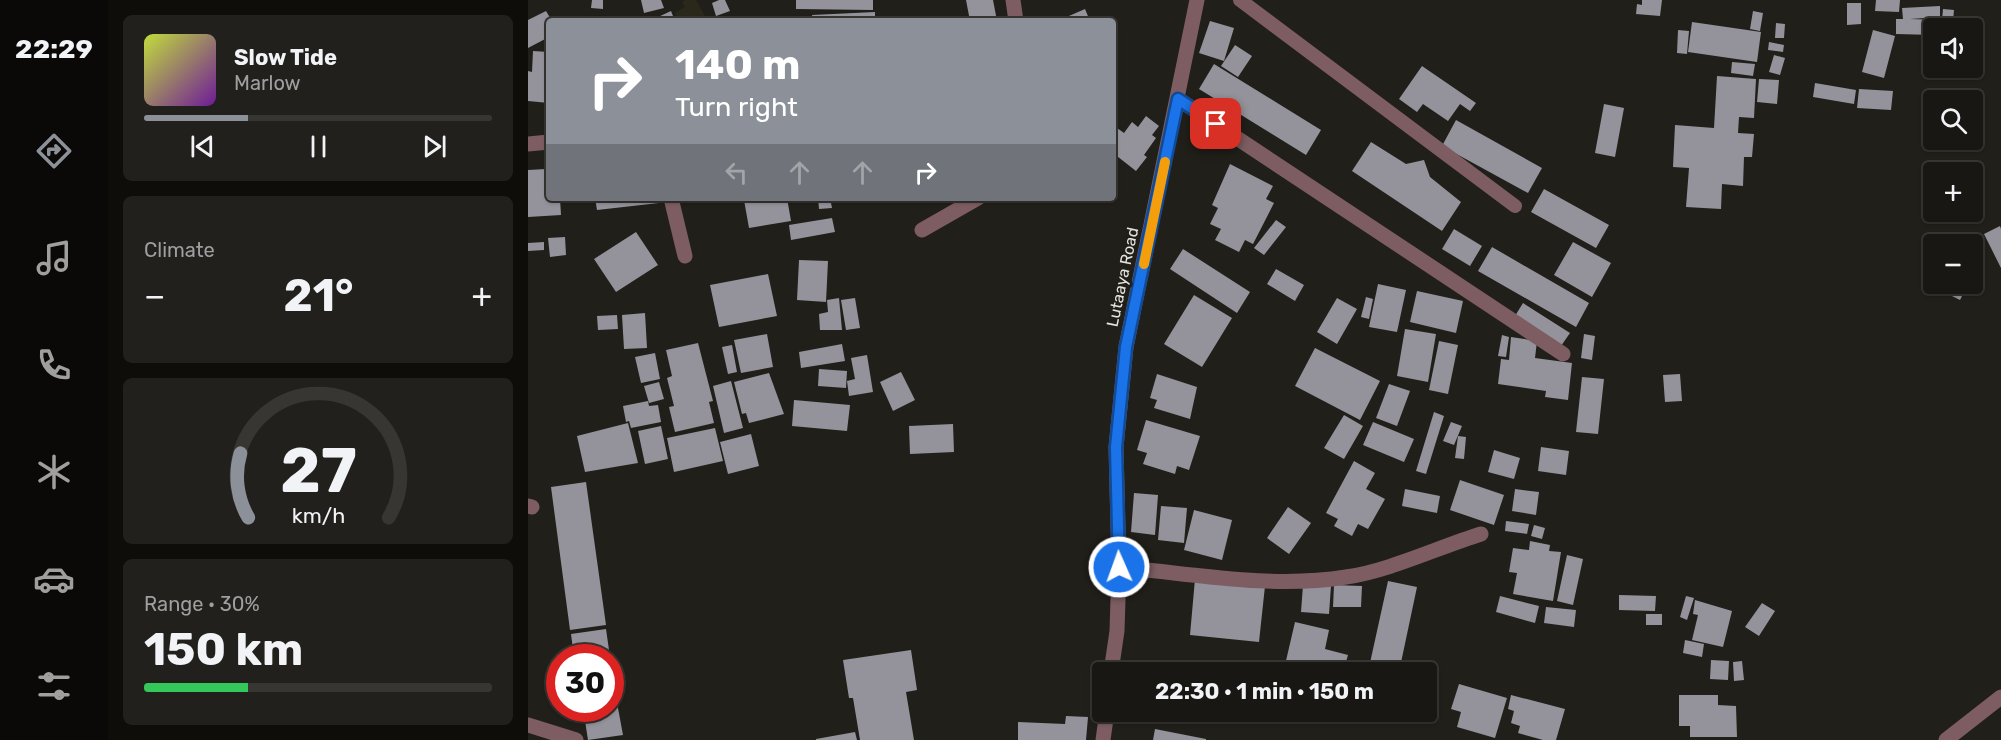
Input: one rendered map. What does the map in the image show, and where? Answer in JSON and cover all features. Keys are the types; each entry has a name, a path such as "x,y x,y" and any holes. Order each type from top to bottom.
{"street":[{"path":"1013,0 1016,18"},
{"name":"Lutaaya Road","path":"1112,662 1117,631 1119,567 1116,447 1121,380 1130,324 1197,0"},
{"path":"1178,99 1563,354"},
{"path":"528,144 546,142"},
{"path":"672,201 685,256"},
{"path":"922,230 973,201"},
{"path":"1119,567 1264,581 1310,581 1359,574 1481,534"},
{"path":"1946,740 2001,697"},
{"path":"1104,740 1106,722"},
{"path":"528,725 576,740"}],"lane":[{"path":"1240,0 1515,206"}],"shaded area":[{"path":"696,0 706,18 678,18 675,13 685,7 682,2"}],"building":[{"path":"592,0 603,0 603,9 591,8"},
{"path":"641,0 661,0 664,8 644,13"},
{"path":"725,0 730,11 716,16 712,3"},
{"path":"796,0 873,0 873,10 796,9"},
{"path":"966,0 993,0 996,18 969,18"},
{"path":"1642,0 1662,0 1660,16 1636,14 1637,4 1642,5"},
{"path":"1876,0 1900,0 1899,12 1875,11"},
{"path":"1847,3 1861,3 1861,24 1847,25"},
{"path":"1940,6 1940,17 1910,19 1923,19 1923,35 1896,34 1896,19 1903,19 1902,8"},
{"path":"1085,9 1089,18 1064,18"},
{"path":"1943,9 1954,10 1953,18 1942,18"},
{"path":"546,11 550,18 546,18 546,39 528,48 528,20"},
{"path":"671,11 674,18 658,18"},
{"path":"1753,11 1763,13 1760,31 1750,29"},
{"path":"875,12 875,18 812,18 812,15"},
{"path":"1210,21 1234,28 1224,61 1199,53"},
{"path":"1692,22 1761,32 1757,62 1688,52"},
{"path":"1776,23 1785,24 1784,38 1775,38"},
{"path":"1678,30 1689,31 1687,54 1677,53"},
{"path":"1873,30 1895,36 1884,78 1862,72"},
{"path":"1769,42 1784,45 1783,52 1768,50"},
{"path":"1235,45 1252,56 1238,77 1221,66"},
{"path":"533,51 546,52 546,103 528,101 528,71 532,72"},
{"path":"1774,55 1785,58 1780,75 1769,72"},
{"path":"1732,62 1755,64 1753,76 1731,73"},
{"path":"1214,64 1321,130 1306,155 1199,89"},
{"path":"1422,66 1476,103 1470,111 1460,104 1448,121 1423,104 1417,112 1399,99"},
{"path":"1717,76 1756,79 1754,118 1739,117 1738,133 1754,134 1752,157 1744,157 1743,186 1722,184 1721,209 1686,207 1689,168 1673,167 1675,125 1714,128"},
{"path":"1759,79 1779,80 1777,104 1757,102"},
{"path":"1815,83 1856,90 1854,104 1813,97"},
{"path":"1859,89 1893,91 1891,110 1857,108"},
{"path":"1604,104 1624,108 1615,157 1595,153"},
{"path":"1146,116 1159,126 1152,135 1156,138 1144,155 1147,157 1136,171 1116,155 1116,130 1124,133 1132,122 1138,127"},
{"path":"1456,120 1542,168 1528,193 1442,146"},
{"path":"1371,142 1406,164 1424,160 1430,177 1461,202 1442,231 1352,171"},
{"path":"1230,164 1273,186 1266,199 1274,203 1253,244 1245,240 1239,252 1215,240 1221,229 1210,224 1218,208 1212,205"},
{"path":"546,169 546,201 560,201 561,215 528,217 528,170"},
{"path":"1544,189 1609,225 1596,248 1531,212"},
{"path":"596,201 659,201 659,203 597,210"},
{"path":"744,201 788,201 791,221 749,228"},
{"path":"818,201 831,201 832,208 819,209"},
{"path":"832,218 835,232 791,240 789,225"},
{"path":"1276,220 1286,227 1264,255 1254,248"},
{"path":"2000,226 2001,229 2001,268 1984,234"},
{"path":"1454,229 1482,246 1470,266 1442,249"},
{"path":"636,232 658,265 616,292 594,259"},
{"path":"565,237 566,255 550,257 548,238"},
{"path":"544,242 544,250 528,251 528,243"},
{"path":"1573,242 1611,263 1592,297 1554,275"},
{"path":"1492,247 1589,303 1576,327 1478,271"},
{"path":"1183,249 1250,292 1237,313 1170,269"},
{"path":"799,260 828,261 826,302 797,300"},
{"path":"1276,269 1304,285 1295,301 1267,284"},
{"path":"768,274 777,316 719,327 710,285"},
{"path":"1378,284 1406,290 1397,332 1369,327"},
{"path":"1417,291 1463,301 1456,333 1410,322"},
{"path":"1948,294 1963,294 1960,300"},
{"path":"1194,295 1232,318 1202,367 1164,344"},
{"path":"1366,297 1373,299 1369,319 1361,317"},
{"path":"839,298 842,330 820,330 819,314 828,312 827,300"},
{"path":"855,298 860,328 846,330 841,300"},
{"path":"1337,298 1357,309 1337,344 1317,332"},
{"path":"1523,303 1570,333 1561,346 1515,316"},
{"path":"645,313 647,348 624,349 622,315"},
{"path":"617,315 618,329 598,330 597,316"},
{"path":"1405,329 1436,334 1428,382 1397,376"},
{"path":"767,334 773,367 741,373 734,340"},
{"path":"1584,334 1595,336 1592,360 1581,358"},
{"path":"1502,335 1509,337 1506,357 1498,356"},
{"path":"1511,337 1537,341 1535,358 1572,363 1568,400 1545,397 1546,391 1498,384 1501,359 1509,360"},
{"path":"1439,341 1458,345 1448,394 1429,390"},
{"path":"698,343 713,401 709,402 714,423 675,432 669,407 674,406 667,378 672,376 666,350"},
{"path":"842,344 845,361 801,368 799,352"},
{"path":"732,345 737,372 728,374 722,347"},
{"path":"1315,348 1380,381 1360,420 1295,386"},
{"path":"655,353 660,379 641,383 635,357"},
{"path":"867,355 873,392 849,396 847,381 855,379 851,358"},
{"path":"819,369 847,371 846,388 818,386"},
{"path":"901,372 915,400 893,411 880,382"},
{"path":"769,373 784,414 749,423 746,413 742,414 734,382"},
{"path":"1157,374 1197,387 1190,419 1154,408 1157,400 1150,398"},
{"path":"1680,374 1682,401 1665,402 1663,375"},
{"path":"1582,377 1604,379 1598,434 1576,432"},
{"path":"731,381 743,428 724,433 713,386"},
{"path":"659,382 664,399 649,403 644,386"},
{"path":"1389,384 1410,391 1397,426 1376,418"},
{"path":"794,400 850,405 847,431 792,426"},
{"path":"648,401 649,406 658,405 661,422 631,428 629,421 626,422 623,406"},
{"path":"1434,412 1444,416 1426,474 1416,471"},
{"path":"1344,415 1363,426 1344,459 1324,448"},
{"path":"1146,420 1200,436 1189,470 1177,466 1175,474 1143,464 1147,453 1137,450"},
{"path":"1373,422 1414,439 1404,462 1363,445"},
{"path":"1451,422 1462,426 1454,445 1443,441"},
{"path":"628,423 638,463 585,472 577,436"},
{"path":"953,424 954,452 910,454 909,426"},
{"path":"661,426 668,459 645,464 638,431"},
{"path":"715,428 723,461 674,472 667,438"},
{"path":"751,434 759,466 728,474 720,442"},
{"path":"1458,436 1466,437 1464,459 1455,458"},
{"path":"1541,447 1569,451 1566,475 1538,471"},
{"path":"1494,450 1520,458 1514,479 1488,472"},
{"path":"1354,461 1375,473 1366,489 1385,499 1368,529 1358,524 1352,536 1334,526 1338,519 1326,513"},
{"path":"1460,480 1504,495 1494,525 1450,510"},
{"path":"586,482 606,625 570,630 551,487"},
{"path":"1405,489 1440,496 1437,513 1402,506"},
{"path":"1515,489 1539,492 1536,515 1512,511"},
{"path":"1134,493 1158,495 1155,535 1131,532"},
{"path":"1161,506 1187,508 1184,543 1158,540"},
{"path":"1288,507 1311,523 1289,554 1267,538"},
{"path":"1194,510 1232,520 1222,560 1184,550"},
{"path":"1506,521 1529,524 1527,534 1505,531"},
{"path":"1534,525 1545,528 1542,539 1531,536"},
{"path":"1530,541 1550,545 1549,551 1561,552 1553,601 1513,594 1517,573 1509,572 1513,548 1529,550"},
{"path":"1567,555 1583,559 1573,605 1557,601"},
{"path":"1195,579 1265,586 1259,642 1190,635"},
{"path":"1388,581 1417,587 1401,662 1370,662"},
{"path":"1303,585 1331,586 1329,614 1301,612"},
{"path":"1334,585 1362,586 1361,607 1333,607"},
{"path":"1619,595 1656,596 1655,611 1619,610"},
{"path":"1500,596 1539,606 1535,623 1496,612"},
{"path":"1686,596 1694,598 1687,620 1680,617"},
{"path":"1695,600 1732,611 1723,647 1692,640 1698,615 1693,614"},
{"path":"1762,603 1775,611 1759,636 1745,627"},
{"path":"1546,607 1576,610 1574,627 1544,623"},
{"path":"1646,614 1662,614 1662,625 1646,625"},
{"path":"1295,622 1329,630 1325,649 1348,655 1346,662 1286,662"},
{"path":"606,629 608,644 572,644 571,634"},
{"path":"1685,640 1704,644 1702,657 1683,653"},
{"path":"911,650 917,690 906,692 914,740 860,740 853,698 849,698 843,660"},
{"path":"1711,660 1729,661 1728,680 1710,679"},
{"path":"1742,661 1744,680 1734,681 1733,662"},
{"path":"1459,684 1507,698 1495,738 1457,727 1461,712 1451,709"},
{"path":"1511,695 1565,709 1556,740 1543,740 1518,733 1520,726 1511,723 1514,711 1508,709"},
{"path":"1679,695 1718,695 1718,705 1736,706 1737,737 1690,737 1690,726 1679,726"},
{"path":"1066,716 1088,717 1086,740 1018,740 1018,722 1065,724"},
{"path":"585,722 621,722 623,735 588,740"},
{"path":"1155,729 1206,739 1206,740 1153,740"},
{"path":"855,732 857,740 816,740 816,739"}],"slow traffic":[{"path":"1144,264 1165,162"}],"route":[{"path":"1119,567 1116,447 1121,380 1132,313 1178,99 1216,124"}]}
